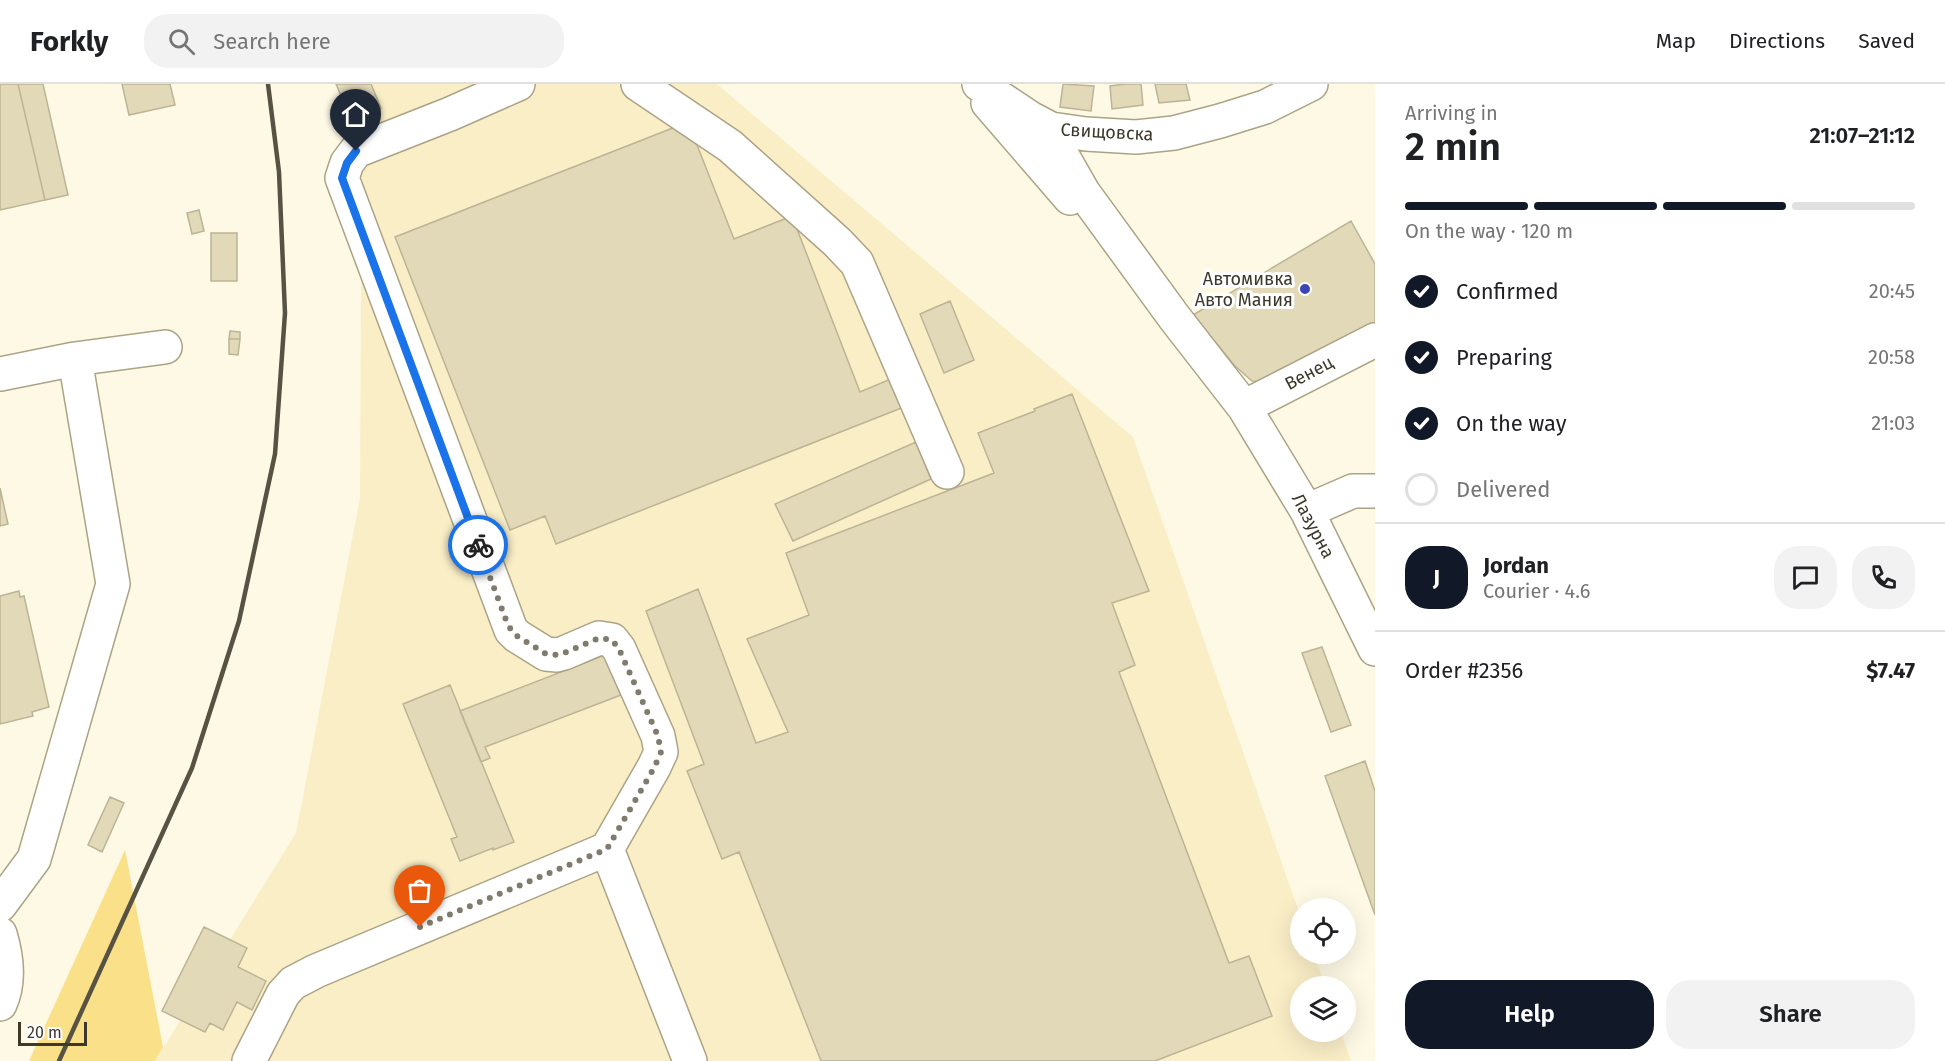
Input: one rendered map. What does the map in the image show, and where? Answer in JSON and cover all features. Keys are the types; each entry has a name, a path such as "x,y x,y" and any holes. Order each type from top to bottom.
{"street":[{"path":"249,1061 292,983 607,849 661,752 658,736 619,649 612,640 599,638 564,653 546,654 511,630 342,178 347,163 356,151 518,84"},
{"path":"638,84 730,146 837,242 857,263 948,472"},
{"path":"971,84 1174,317"},
{"name":"Свищовска","path":"979,84 1050,129 1136,137 1173,133 1265,107 1311,84"},
{"path":"1050,129 1083,192 1174,317"},
{"name":"Лазурна","path":"1174,317 1244,407 1307,511 1375,649"},
{"name":"Венец","path":"1244,407 1375,340"},
{"path":"0,374 75,358 165,347"},
{"path":"0,905 34,860 113,584 75,358"},
{"path":"1307,511 1353,491 1375,490"},
{"path":"607,849 690,1061"},
{"path":"0,934 7,970 5,992 0,1004"}],"shaded area":[{"path":"362,84 717,84 1133,437 1294,898 1290,898 1290,964 1318,964 1322,976 1290,976 1290,1042 1344,1042 1351,1061 155,1061 296,833 360,498"},
{"path":"125,850 163,1047 155,1061 29,1061"}],"building":[{"path":"0,84 18,84 45,200 0,210"},
{"path":"18,84 43,84 68,195 45,200"},
{"path":"122,84 170,84 175,105 129,115"},
{"path":"336,84 371,84 381,108 351,120"},
{"path":"1063,84 1094,86 1091,111 1060,107"},
{"path":"1141,84 1143,105 1112,109 1110,86"},
{"path":"1155,84 1186,84 1190,100 1159,103"},
{"path":"688,122 734,239 792,216 860,392 893,378 904,407 556,544 545,516 510,530 395,237"},
{"path":"199,210 204,231 192,234 187,213"},
{"name":"Автомивка Авто Мания","path":"1351,221 1375,264 1375,334 1271,382 1252,381 1235,366 1193,315"},
{"path":"211,233 237,233 237,281 211,281"},
{"path":"950,301 974,360 944,373 920,314"},
{"path":"230,331 240,332 240,339 229,339"},
{"path":"229,339 240,339 238,355 229,354"},
{"path":"1072,394 1149,591 1112,603 1135,665 1119,672 1229,963 1249,956 1272,1016 1155,1061 821,1061 739,852 722,859 687,771 704,764 646,611 698,589 756,743 788,732 747,639 809,615 786,553 994,473 978,433"},
{"path":"916,442 931,479 793,541 775,504"},
{"path":"0,488 8,524 0,526"},
{"path":"19,591 20,597 24,596 49,707 32,712 33,716 0,724 0,596"},
{"path":"1322,647 1351,725 1331,732 1302,653"},
{"path":"605,655 621,695 485,747 490,758 481,762 460,711"},
{"path":"450,685 514,842 460,861 451,839 457,837 403,704"},
{"path":"1365,761 1375,791 1375,915 1325,776"},
{"path":"110,797 124,803 102,852 88,845"},
{"path":"204,927 247,948 238,967 266,981 252,1010 237,1002 223,1030 210,1023 205,1032 162,1011"}],"railway":[{"path":"59,1061 192,768 239,621 275,454 285,313 279,172 268,84"}],"way so far":[{"path":"420,927 607,849 661,752 658,736 619,649 612,640 599,638 557,655 546,654 517,636 506,620 478,545"}],"place":[{"name":"Автомивка Авто Мания","path":"1305,289"}],"route":[{"path":"356,151 347,163 342,178 478,545"}]}
